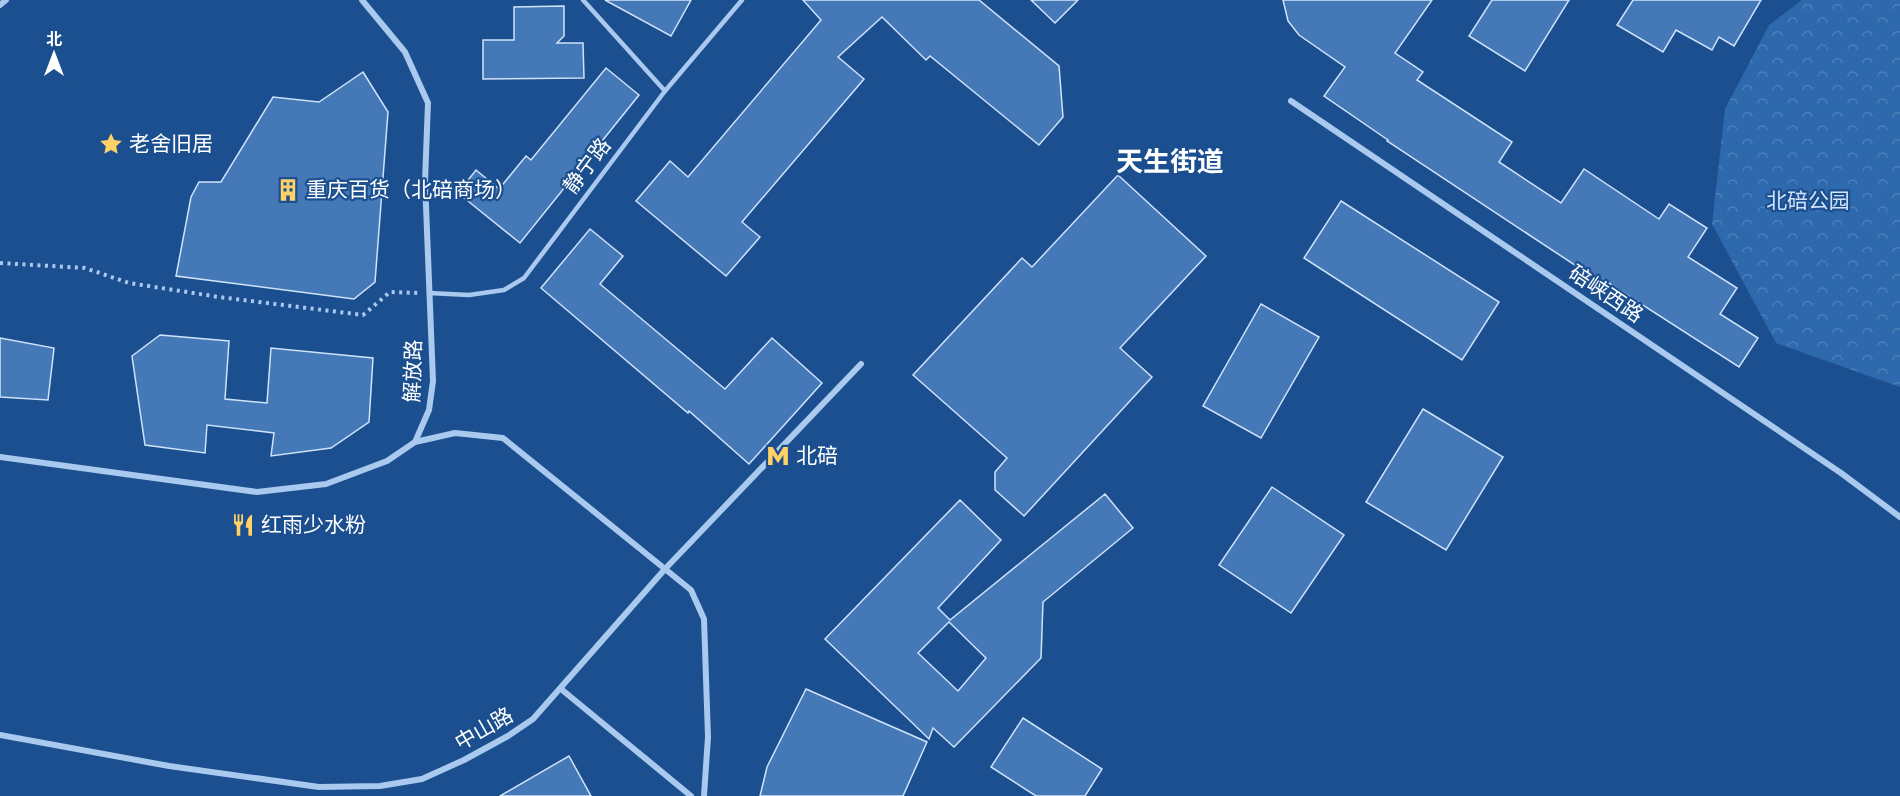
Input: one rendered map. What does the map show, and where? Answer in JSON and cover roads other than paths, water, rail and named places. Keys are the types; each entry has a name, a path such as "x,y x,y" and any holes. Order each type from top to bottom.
{"street":[{"path":"0,4 6,0"},
{"name":"解放路","path":"362,0 405,52 428,103 425,181 433,381 429,410 415,442"},
{"name":"碚峡西路","path":"1291,101 1832,466 1900,517"},
{"name":"中山路","path":"0,735 169,766 320,787 380,786 422,779 472,755 533,719 664,569 861,364"},
{"path":"0,457 257,492 326,484 387,461 415,442 455,433 503,438 692,590 704,619 708,737 704,796"},
{"path":"561,689 692,796"}],"lane":[{"path":"583,0 665,90"},
{"name":"静宁路","path":"429,293 469,295 504,290 524,278 665,90 742,0"}],"place":[{"name":"老舍旧居","path":"111,144"},
{"name":"重庆百货（北碚商场）","path":"288,190"},
{"name":"北碚","path":"778,456"},
{"name":"红雨少水粉","path":"243,525"}],"district":[{"name":"天生街道","path":"1170,162"}],"park label":[{"name":"北碚公园","path":"1808,201"}]}
